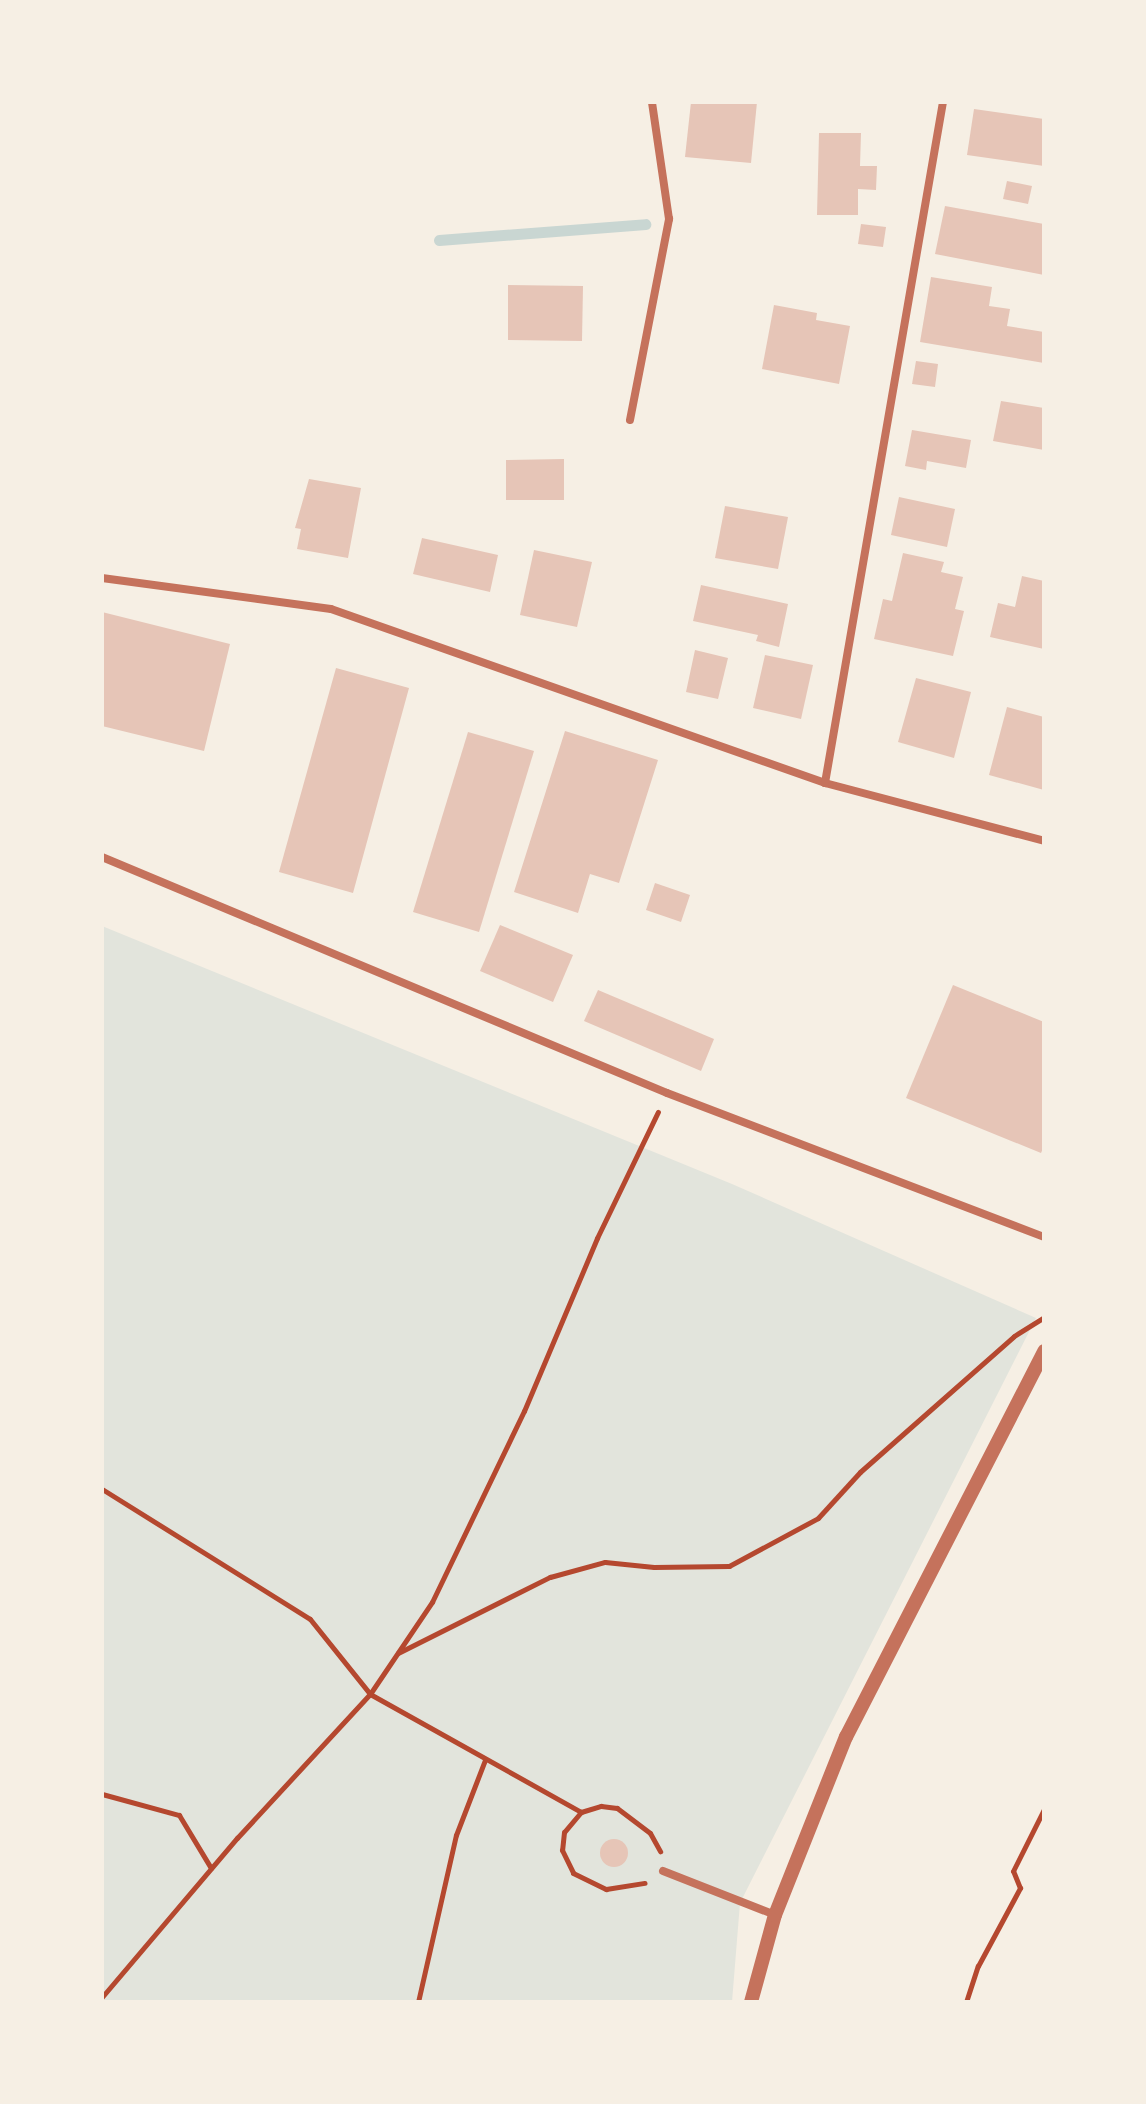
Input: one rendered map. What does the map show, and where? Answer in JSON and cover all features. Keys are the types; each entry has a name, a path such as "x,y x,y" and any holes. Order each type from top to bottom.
{"street":[{"path":"630,420 669,219 652,102"},
{"path":"825,783 943,102"},
{"path":"102,578 331,609 825,783 1044,841"},
{"path":"102,857 667,1093 1044,1237"},
{"path":"751,2002 775,1915 846,1737 1044,1351"},
{"path":"663,1871 775,1915"}],"path":[{"path":"102,1997 211,1868 370,1694 432,1602 524,1411 597,1238 667,1093"},
{"path":"398,1653 550,1577 605,1562 654,1567 729,1566 818,1518 860,1472 1014,1336 1044,1317"},
{"path":"102,1489 310,1619 370,1694 581,1812"},
{"path":"418,2002 456,1835 485,1760"},
{"path":"102,1794 179,1815 211,1868"},
{"path":"601,1806 617,1808 635,1818 650,1833 662,1856 663,1871 647,1882 618,1890 595,1886 579,1878 567,1865 562,1850 564,1832 581,1812 601,1806"},
{"path":"966,2002 978,1966 1020,1888 1013,1871 1044,1809"}],"shaded area":[{"path":"102,926 732,1184 1036,1318 740,1903 732,2002 102,2002"}],"building":[{"path":"691,102 757,102 751,163 685,157"},
{"path":"974,109 1044,119 1044,166 967,155"},
{"path":"819,133 861,133 860,166 877,166 876,190 858,189 858,215 817,215"},
{"path":"1007,181 1032,186 1028,204 1003,199"},
{"path":"945,206 1044,224 1044,275 935,254"},
{"path":"861,224 886,227 883,247 858,244"},
{"path":"931,277 992,287 989,306 1010,309 1007,326 1044,332 1044,363 920,342"},
{"path":"508,285 583,286 582,341 508,340"},
{"path":"774,305 817,313 816,320 850,326 839,384 762,369"},
{"path":"916,361 938,364 935,387 912,384"},
{"path":"1001,401 1044,408 1044,450 993,441"},
{"path":"912,430 971,440 966,468 927,461 926,470 905,466"},
{"path":"564,459 564,500 506,500 506,460"},
{"path":"309,479 361,488 348,558 297,549 301,529 295,528"},
{"path":"899,497 955,509 947,547 891,535"},
{"path":"725,506 788,517 778,569 715,558"},
{"path":"422,538 498,555 490,592 413,574"},
{"path":"534,550 592,562 577,627 520,615"},
{"path":"903,553 944,562 941,572 963,577 955,609 964,611 953,656 874,639 883,599 892,601"},
{"path":"1022,576 1044,581 1044,649 990,637 998,603 1015,607"},
{"path":"701,585 788,604 779,647 756,641 758,635 693,621"},
{"path":"102,612 230,644 204,751 102,726"},
{"path":"695,650 728,658 718,699 686,692"},
{"path":"765,655 813,665 801,719 753,708"},
{"path":"336,668 409,688 353,893 279,872"},
{"path":"916,678 971,692 954,758 898,742"},
{"path":"1007,707 1044,717 1044,790 989,775"},
{"path":"565,731 658,760 619,883 590,874 578,913 514,892"},
{"path":"468,732 534,751 479,932 413,912"},
{"path":"655,883 690,895 681,922 646,910"},
{"path":"500,925 573,955 553,1002 480,971"},
{"path":"953,985 1044,1022 1044,1146 1041,1153 906,1098"},
{"path":"598,990 714,1039 701,1071 584,1021"},
{"path":"614,1839 624,1843 628,1853 624,1863 614,1867 604,1863 600,1853 604,1843"}],"waterway":[{"path":"439,240 645,224"}]}
